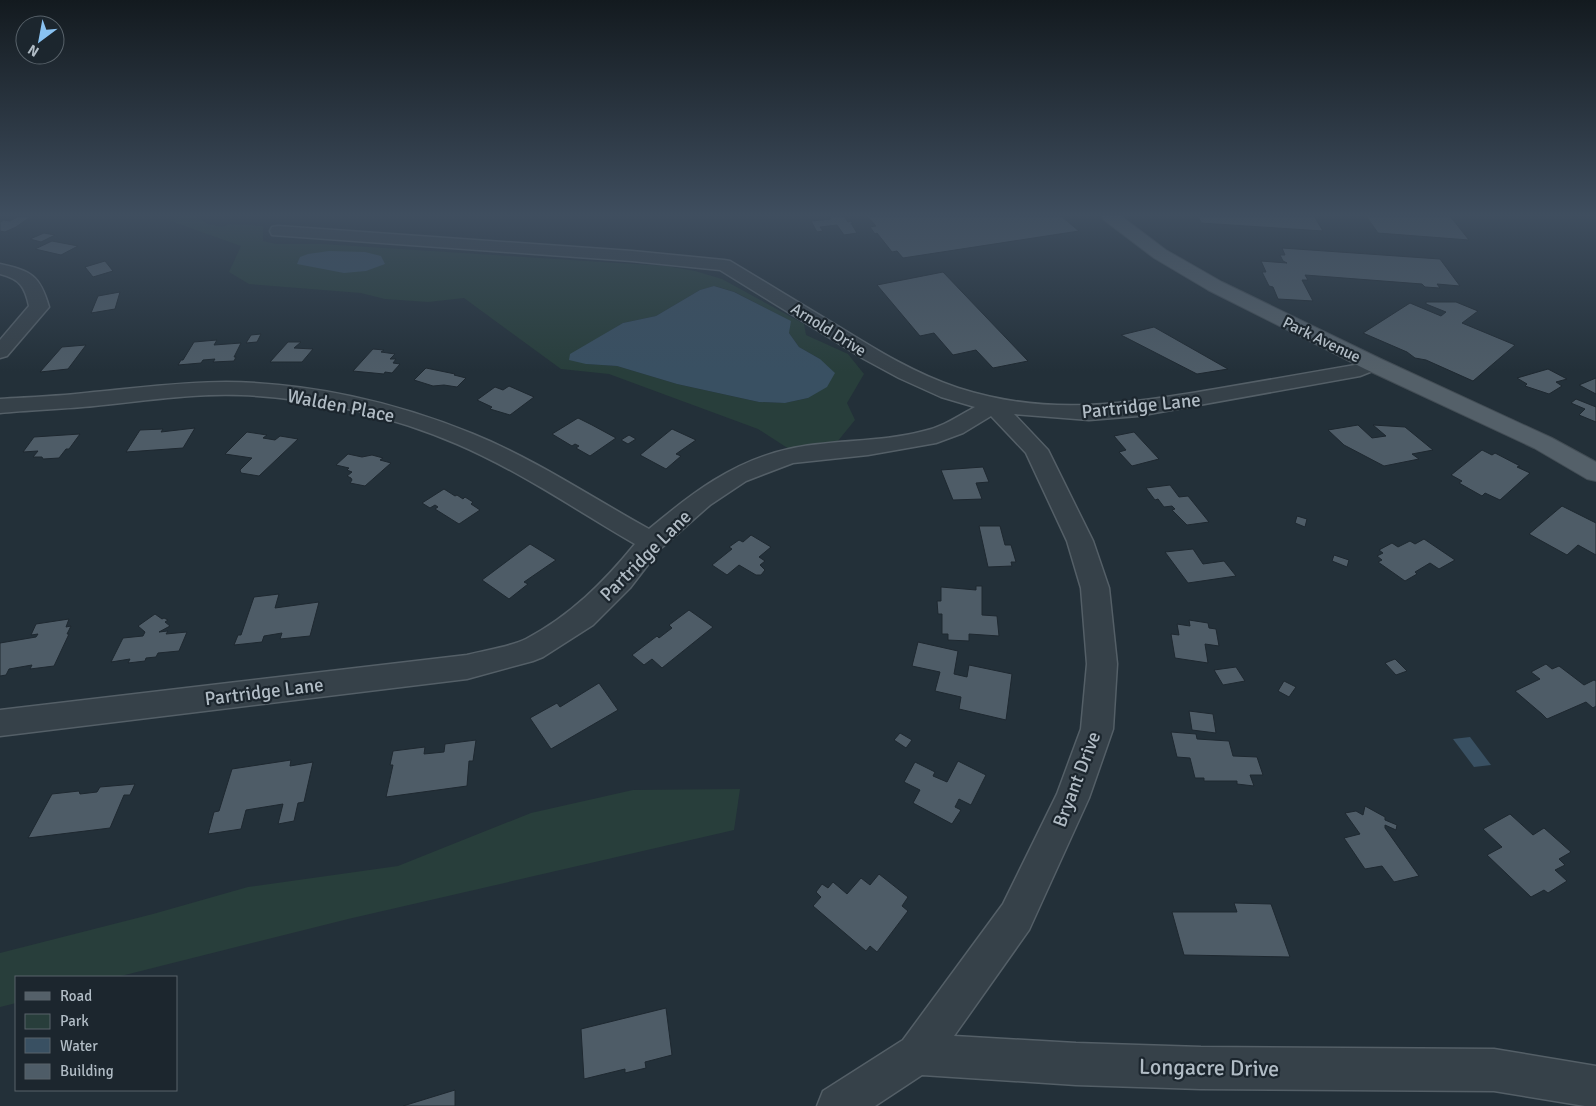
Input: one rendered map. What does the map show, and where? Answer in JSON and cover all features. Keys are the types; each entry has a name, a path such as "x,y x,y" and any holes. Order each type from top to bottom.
{"main road":[{"name":"Park Avenue","path":"1183,268 1215,286 1373,364 1593,469"}],"street":[{"name":"Arnold Drive","path":"728,268 871,355 906,374 949,392 992,406"},
{"path":"0,269 23,274 35,288 39,307 0,352"},
{"name":"Partridge Lane","path":"0,723 467,667 532,649 583,616 620,580 651,542 701,499 738,475 790,456 868,448 928,438 954,428 992,406 1089,413 1138,409 1360,370 1373,364"},
{"name":"Walden Place","path":"0,406 146,393 240,389 316,396 388,412 466,439 529,471 651,542"},
{"name":"Bryant Drive","path":"918,1054 1016,917 1072,798 1097,730 1102,664 1095,588 1080,541 1036,450 992,406"},
{"path":"838,1106 918,1054"},
{"name":"Longacre Drive","path":"918,1054 1076,1064 1182,1067 1494,1070 1596,1086"}],"green space":[{"path":"231,268 675,268 695,271 722,279 804,324 806,335 848,354 864,374 847,403 855,420 837,442 789,449 758,429 609,374 561,369 464,298 428,302 385,299 361,293 249,284 229,272","holes":["715,286 735,292 790,321 789,333 799,347 820,359 808,398 785,403 759,402 677,384 617,366 586,364 605,334 623,323 656,316 700,290"]},
{"path":"740,789 734,830 348,919 121,976 15,976 15,1003 0,1007 0,953 153,914 248,887 398,866 531,813 633,790"}],"water":[{"path":"316,268 375,268 366,271 344,273"},
{"path":"714,286 734,292 791,321 789,333 799,347 820,359 835,373 827,387 808,398 785,403 759,402 677,384 617,366 586,364 569,360 570,354 623,323 656,316 700,290"},
{"path":"1470,737 1491,765 1474,767 1453,739"}],"building":[{"path":"85,268 110,268 113,271 93,277"},
{"path":"1264,268 1446,268 1460,286 1437,284 1440,288 1425,287 1422,284 1305,275 1308,280 1302,280 1313,301 1278,299 1273,287 1269,286 1262,272 1266,272"},
{"path":"943,272 1028,361 993,368 976,350 953,355 934,333 920,336 877,285"},
{"path":"120,292 115,309 91,313 98,296"},
{"path":"1426,302 1456,302 1478,311 1462,323 1515,345 1473,381 1426,360 1415,358 1407,352 1363,333 1410,303 1441,316 1446,312 1426,304"},
{"path":"1154,327 1228,369 1197,374 1121,335"},
{"path":"261,334 257,342 246,343 251,335"},
{"path":"217,340 214,345 241,343 234,361 213,362 215,359 203,360 201,363 178,365 194,342"},
{"path":"288,342 301,342 294,348 313,349 302,362 270,362"},
{"path":"86,345 68,369 40,372 62,347"},
{"path":"373,349 395,354 390,359 396,359 393,363 400,364 392,373 353,371"},
{"path":"426,368 466,378 457,387 433,386 414,380"},
{"path":"1548,369 1567,379 1556,382 1562,386 1549,394 1525,386 1527,384 1517,378"},
{"path":"1596,378 1596,394 1579,385"},
{"path":"509,386 534,397 510,415 490,409 492,407 477,400 495,387 503,390"},
{"path":"1576,399 1596,407 1596,422 1579,415 1585,409 1571,403"},
{"path":"578,418 616,438 590,456 576,448 579,446 575,444 572,446 552,434"},
{"path":"1358,425 1372,438 1386,436 1373,425 1405,427 1433,450 1412,454 1419,459 1384,466 1344,445 1328,430"},
{"path":"195,428 183,448 126,452 140,430 163,429 161,432"},
{"path":"672,429 696,440 676,454 681,456 666,469 640,455"},
{"path":"247,432 267,435 263,438 275,440 280,436 298,439 259,476 241,473 240,470 252,458 225,454"},
{"path":"1134,432 1159,459 1132,466 1119,452 1126,450 1114,436"},
{"path":"80,434 69,449 66,449 59,458 43,459 42,457 33,457 38,451 23,452 34,437"},
{"path":"629,435 636,439 628,444 621,440"},
{"path":"1482,450 1492,455 1495,453 1530,473 1500,500 1485,493 1482,496 1459,483 1462,481 1451,475"},
{"path":"348,454 362,457 372,455 383,458 380,460 391,463 365,486 350,483 352,480 347,476 352,472 347,470 349,468 336,465"},
{"path":"983,467 989,482 976,483 982,499 953,500 941,470"},
{"path":"1170,485 1179,497 1188,496 1209,522 1187,525 1172,510 1175,509 1172,506 1164,507 1158,499 1155,500 1146,488"},
{"path":"444,489 455,496 457,495 463,499 465,497 480,510 459,524 435,509 438,507 435,505 430,508 422,503"},
{"path":"1562,506 1596,523 1596,555 1578,545 1567,555 1529,534"},
{"path":"1297,516 1307,519 1305,527 1295,523"},
{"path":"979,526 1000,526 1005,545 1011,545 1016,562 1011,562 1012,566 988,567"},
{"path":"751,535 771,547 759,557 765,561 760,565 765,570 761,575 756,575 739,565 727,575 712,565 732,549 729,547 739,540 743,542"},
{"path":"1424,539 1455,560 1439,569 1430,563 1405,581 1378,562 1382,560 1377,556 1383,553 1379,550 1392,543 1398,547 1410,541 1415,544"},
{"path":"530,544 556,560 524,582 528,584 509,599 482,580"},
{"path":"1193,549 1203,564 1224,561 1236,576 1188,583 1165,552"},
{"path":"1334,555 1349,560 1347,567 1332,561"},
{"path":"976,586 982,586 982,615 997,616 999,636 969,634 969,641 948,640 948,634 942,634 942,614 938,614 937,601 941,601 941,587 976,590"},
{"path":"279,594 275,608 319,602 310,636 280,639 282,633 264,636 262,642 234,645 238,635 241,635 254,597"},
{"path":"689,610 713,627 662,668 652,659 644,665 632,655 657,636 659,638 672,628 669,625"},
{"path":"155,614 162,619 168,620 165,622 170,626 159,632 168,631 166,634 187,632 179,651 158,653 156,657 146,658 145,661 128,663 130,659 111,662 123,638 143,636 145,632 138,626"},
{"path":"69,619 66,627 71,626 67,634 69,634 54,666 30,669 32,665 9,669 6,675 0,676 0,643 36,637 38,634 31,635 36,624"},
{"path":"1189,620 1208,623 1209,628 1216,629 1219,646 1205,644 1208,663 1175,658 1171,634 1179,635 1177,624 1190,626"},
{"path":"918,642 958,651 954,674 967,677 969,665 1012,674 1006,720 959,709 961,697 935,691 940,672 912,666"},
{"path":"1395,659 1407,671 1396,675 1385,663"},
{"path":"1546,664 1552,669 1559,666 1584,685 1594,680 1596,681 1596,706 1593,708 1586,702 1547,719 1515,691 1540,679 1531,672"},
{"path":"1236,667 1245,681 1223,685 1214,670"},
{"path":"1284,681 1296,687 1289,697 1278,691"},
{"path":"599,683 618,710 551,749 530,718 557,703 560,707"},
{"path":"1189,711 1213,714 1216,733 1192,730"},
{"path":"1171,732 1196,734 1197,739 1229,741 1233,756 1257,757 1263,775 1250,775 1254,786 1237,784 1237,781 1204,781 1204,778 1195,778 1190,758 1177,757"},
{"path":"900,733 912,740 906,748 894,740"},
{"path":"476,740 473,761 469,761 467,786 386,797 393,765 390,765 393,751 425,747 424,754 444,752 445,744"},
{"path":"291,760 290,766 313,762 304,802 298,803 294,821 278,824 283,804 246,810 241,829 208,834 214,812 219,811 232,769"},
{"path":"958,761 986,775 971,805 959,799 955,807 961,810 952,824 913,803 920,790 904,782 915,762 935,772 933,776 947,782"},
{"path":"135,784 130,795 124,795 110,828 28,838 52,794 79,791 80,794 97,792 100,787"},
{"path":"1365,806 1385,817 1385,820 1397,825 1396,830 1385,825 1385,828 1419,876 1394,882 1382,866 1365,869 1344,838 1360,834 1345,813 1356,811 1363,815"},
{"path":"1510,814 1533,835 1544,828 1571,852 1559,859 1565,865 1555,870 1567,881 1548,893 1544,890 1531,897 1487,855 1502,847 1483,829"},
{"path":"879,874 908,897 902,906 908,911 877,952 870,946 866,951 813,906 821,897 816,892 822,884 828,888 833,882 847,894 861,878 870,885"},
{"path":"1234,903 1271,904 1290,957 1184,955 1172,912 1237,912"},
{"path":"666,1008 672,1055 645,1062 646,1068 625,1073 625,1069 584,1079 581,1029"},
{"path":"455,1090 455,1106 403,1106"}]}
